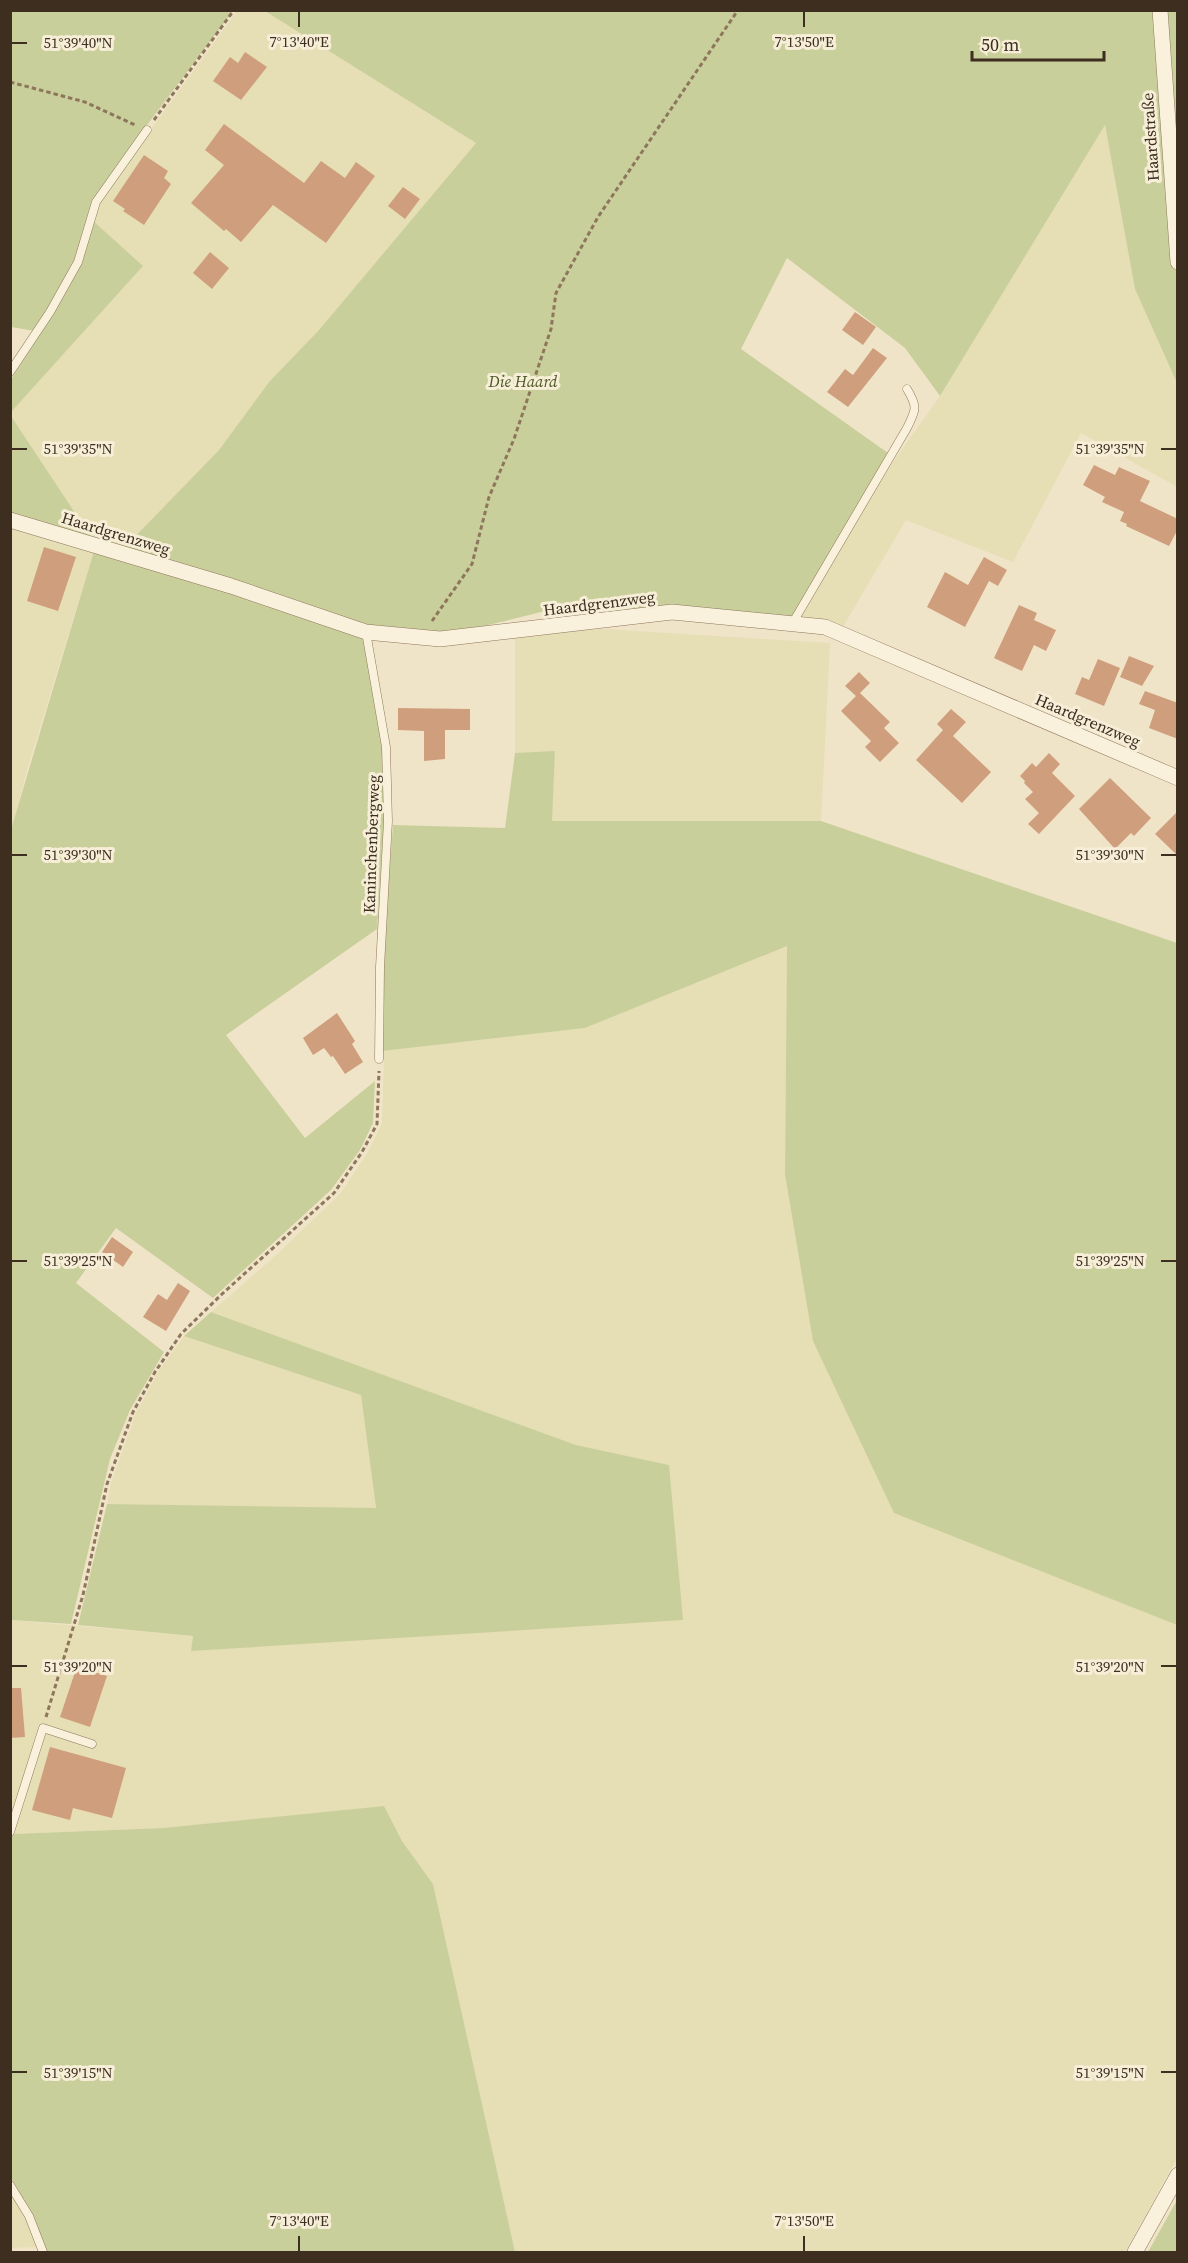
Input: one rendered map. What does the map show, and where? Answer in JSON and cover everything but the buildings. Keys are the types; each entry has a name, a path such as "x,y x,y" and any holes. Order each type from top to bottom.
{"street":[{"name":"Haardstraße","path":"1160,10 1178,262"},
{"name":"Haardgrenzweg","path":"10,520 231,586 366,632 440,639 672,612 825,627 1178,778"},
{"path":"1135,2253 1178,2175"}],"lane":[{"path":"10,372 50,312 78,262 96,202 147,130"},
{"path":"792,624 907,428 915,411 915,402 907,389"},
{"name":"Kaninchenbergweg","path":"366,632 386,747 388,821 380,967 379,1059"},
{"path":"10,1832 43,1728 92,1743"},
{"path":"10,2185 29,2216 43,2253"}],"path":[{"path":"10,82 85,102 147,130 234,10"},
{"path":"422,637 472,564 489,497 514,439 551,329 556,293 598,217 738,10"},
{"path":"43,1728 83,1595 107,1484 133,1412 155,1372 181,1334 334,1193 362,1152 377,1124 379,1059"}],"shaded area":[{"path":"237,11 265,11 476,143 319,330 269,382 219,450 123,549 91,537 10,412 142,267 92,220 97,203"},
{"path":"1105,125 1135,289 1177,383 1177,487 1081,433 1013,562 906,520 841,630 796,621 891,465 940,396"},
{"path":"11,527 94,551 28,767 11,831"},
{"path":"604,629 830,643 821,821 551,821 555,752 515,753 515,633"},
{"path":"787,946 785,1174 894,1512 1177,1625 1177,2158 1125,2252 515,2252 433,1884 402,1841 384,1806 163,1828 11,1834 10,1620 193,1636 191,1651 669,1465 576,1445 211,1312 274,1257 340,1194 368,1152 382,1123 384,1061 382,1051 585,1028"},
{"path":"184,1336 361,1395 376,1509 107,1504 111,1483 136,1413 158,1372"},
{"path":"10,2192 25,2217 37,2247 11,2248"}],"green space":[{"path":"10,11 233,11 144,129 94,201 75,262 35,331 11,327"},
{"name":"Die Haard","path":"265,11 1177,11 1177,383 1135,289 1105,125 940,396 905,348 787,258 741,349 888,453 791,619 671,610 565,606 440,637 366,631 123,549 219,450 269,382 319,330 476,143"},
{"path":"92,220 143,266 11,412 10,381 68,289 80,265"},
{"path":"11,416 91,537 11,513"},
{"path":"94,551 364,634 383,746 384,820 377,929 226,1035 305,1138 375,1081 373,1123 360,1150 331,1190 213,1298 116,1228 76,1283 164,1352 130,1410 110,1459 71,1624 11,1620 10,833"},
{"path":"555,751 552,821 821,821 1177,943 1177,1625 894,1513 813,1341 785,1174 787,946 585,1028 382,1051 385,926 393,825 505,828 515,753"},
{"path":"211,1312 576,1445 669,1465 683,1620 191,1651 193,1636 78,1625 107,1504 376,1508 361,1395 184,1336"},
{"path":"384,1806 402,1841 433,1884 515,2252 47,2252 32,2214 11,2178 10,1841 13,1834 163,1828"},
{"path":"1177,2200 1177,2252 1148,2252"}]}
